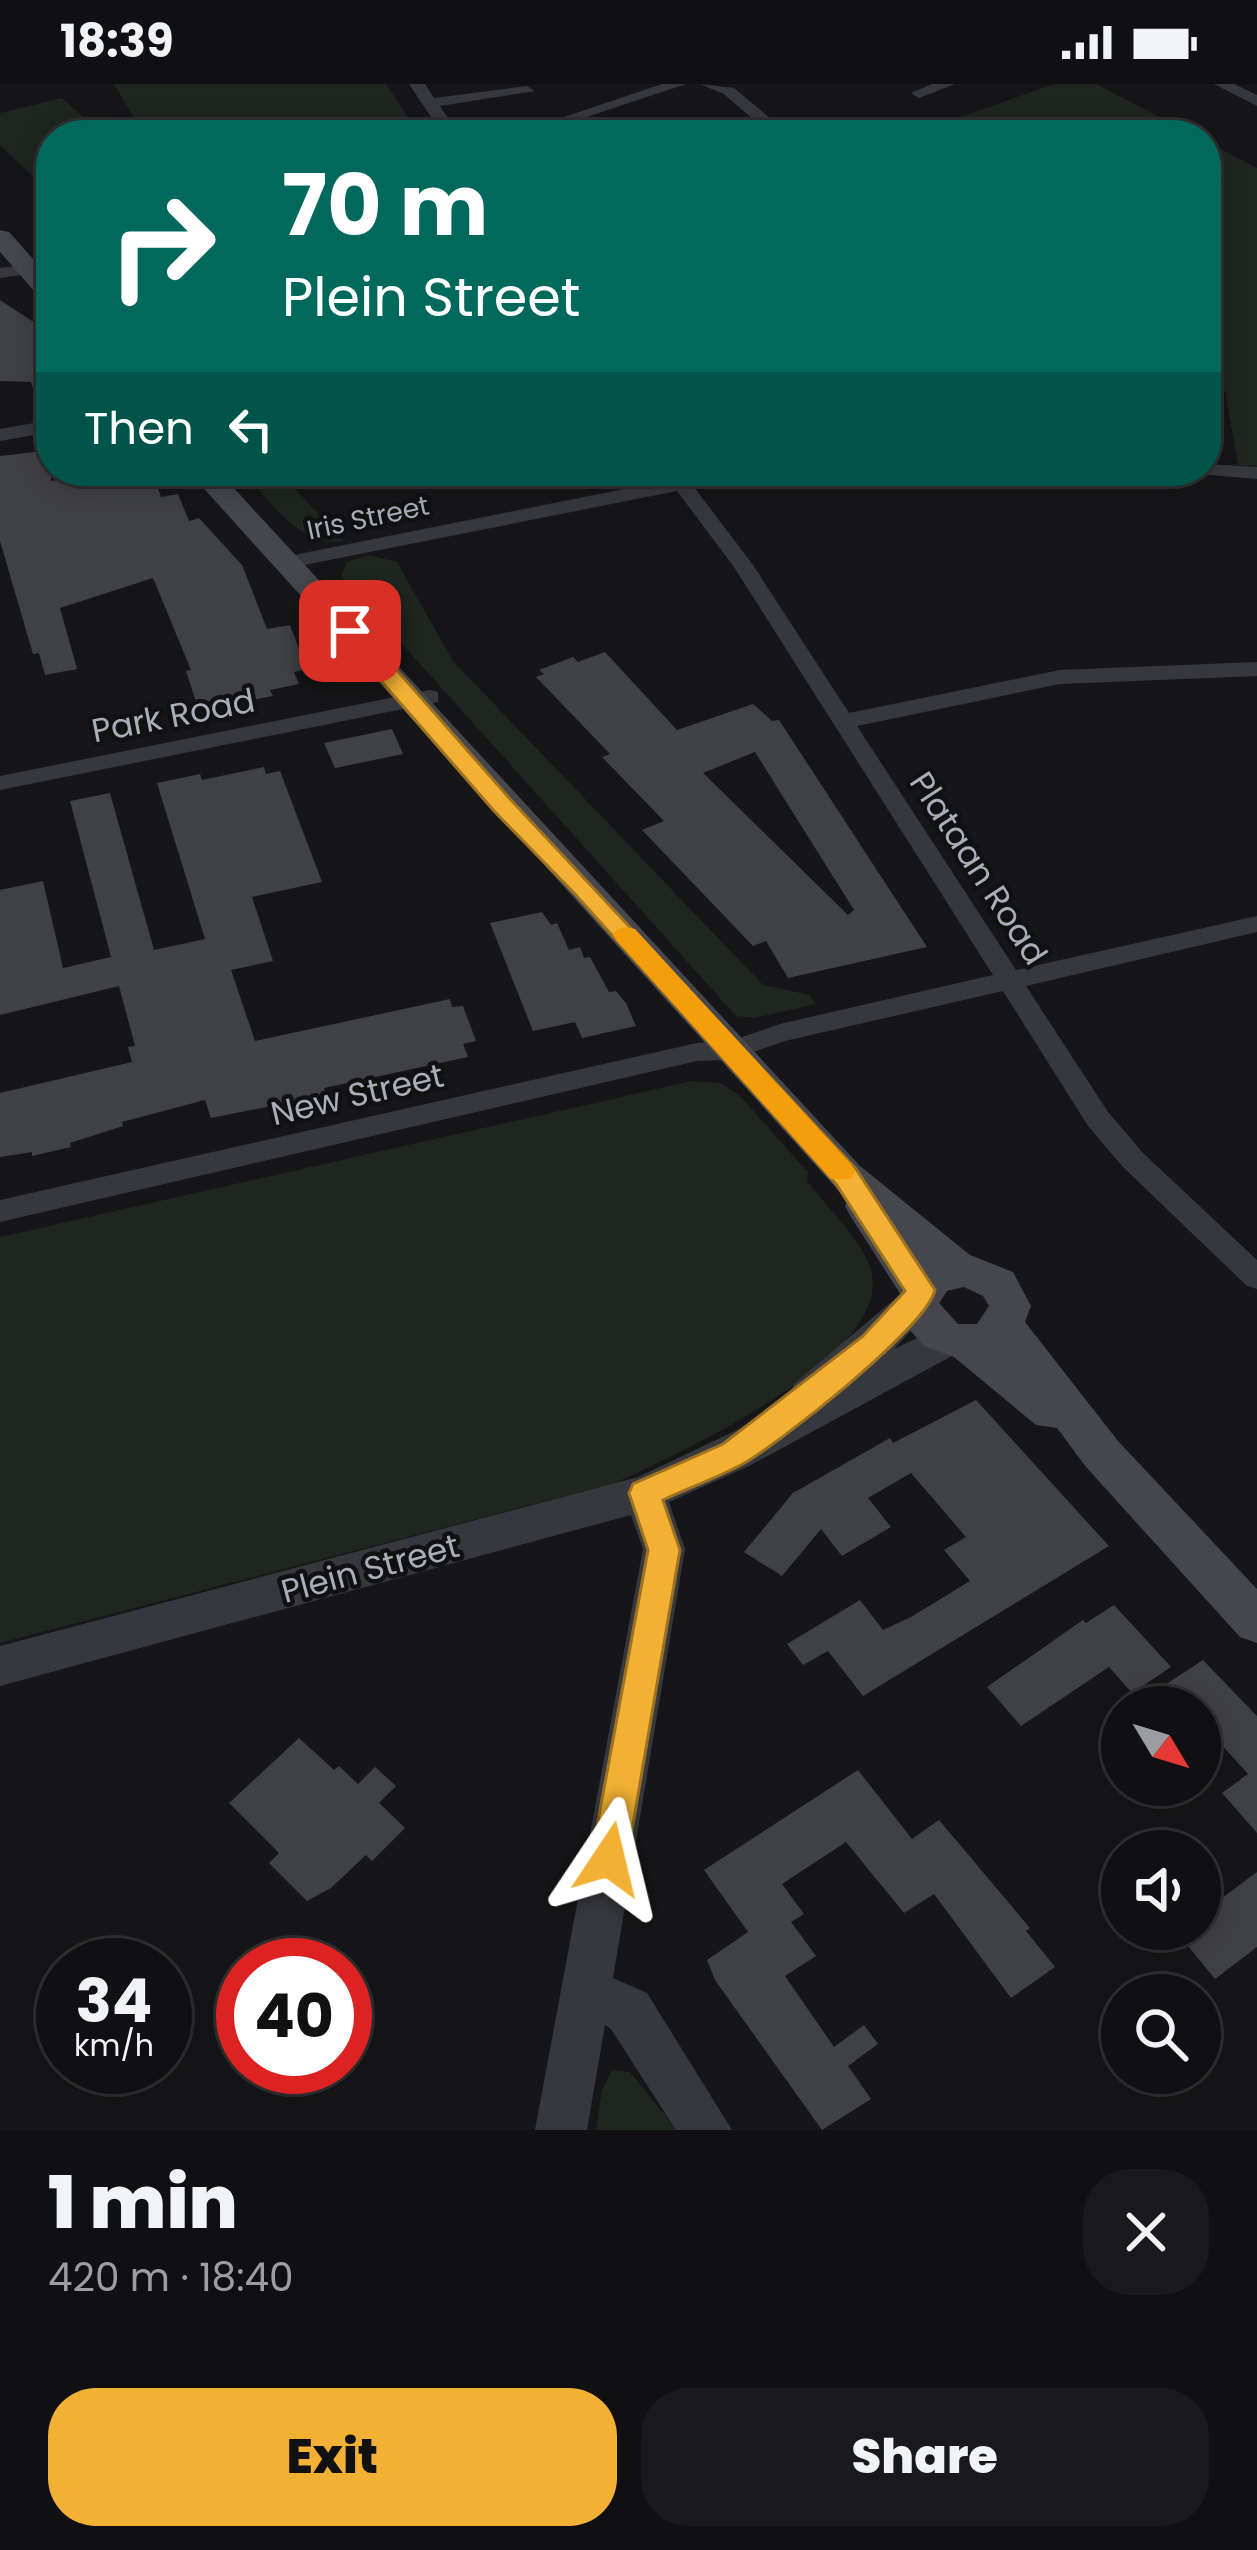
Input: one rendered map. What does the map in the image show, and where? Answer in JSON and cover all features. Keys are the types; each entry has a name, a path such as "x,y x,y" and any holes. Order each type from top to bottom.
{"main road":[{"path":"0,237 36,265"},
{"path":"217,486 421,698 568,861 582,887 846,1177 960,1270"},
{"path":"234,486 293,561"},
{"path":"846,1177 919,1296 926,1324 973,1336 1102,1454 1257,1622"},
{"path":"919,1296 939,1274 960,1270 981,1274 1003,1289 1010,1311 973,1336"}],"street":[{"path":"417,84 441,120"},
{"path":"708,84 728,91 763,120"},
{"path":"919,93 946,84"},
{"path":"1222,84 1257,101"},
{"path":"579,120 670,85"},
{"path":"430,104 524,87 549,120"},
{"path":"0,273 36,267"},
{"path":"0,435 36,429"},
{"path":"1221,471 1257,473"},
{"name":"Iris Street","path":"293,561 639,486"},
{"name":"Plataan Road","path":"682,486 743,566 1120,1146 1257,1278"},
{"path":"841,722 1060,677 1257,669"},
{"name":"Park Road","path":"0,783 421,698"},
{"name":"New Street","path":"0,1211 698,1052 730,1051 781,1033 1257,924"},
{"name":"Plein Street","path":"734,1454 874,1345 919,1296"},
{"name":"Plein Street","path":"0,1666 645,1493 973,1336"},
{"path":"562,2130 664,1550 645,1493"},
{"path":"586,1991 629,2011 706,2130"}],"shaded area":[{"path":"114,84 386,84 410,120 135,120"},
{"path":"1054,84 1096,84 1165,120 952,120"},
{"path":"62,98 87,120 36,120 36,180 0,145 0,113"},
{"path":"1221,149 1257,168 1257,466 1238,465 1225,391 1221,391"},
{"path":"255,486 293,486 343,541 313,537"},
{"path":"369,555 397,562 453,661 763,985 810,995 816,1004 754,1018 736,1016 341,576 347,562"},
{"path":"692,1081 721,1083 739,1095 808,1172 807,1181 868,1262 871,1296 854,1330 822,1364 732,1424 615,1483 0,1643 0,1237"},
{"path":"612,2070 630,2072 677,2130 596,2130 602,2089"}],"building":[{"path":"0,300 36,320 36,398 31,382 0,381"},
{"path":"36,452 36,486 157,486 161,497 178,494 189,521 199,518 242,565 267,629 290,625 307,669 294,672 299,684 270,690 273,696 199,711 186,671 191,670 153,578 60,608 77,669 45,675 39,653 33,654 0,541 0,456"},
{"path":"605,652 677,730 753,704 772,721 779,720 927,947 788,978 766,941 753,946 642,830 664,821 602,757 610,754 536,677 544,674 539,670 573,657 578,662","holes":["755,752 854,910 848,915 703,773"]},
{"path":"392,729 403,754 335,768 324,743"},
{"path":"264,767 266,774 280,771 322,882 252,897 273,961 231,970 255,1041 450,999 452,1007 463,1006 476,1041 463,1044 468,1057 324,1088 326,1095 211,1118 205,1100 122,1122 123,1126 70,1143 71,1147 0,1157 0,1093 132,1062 128,1047 135,1046 119,986 0,1015 0,890 43,881 63,968 111,957 70,801 110,793 154,950 205,939 157,783 200,774 202,780"},
{"path":"542,912 551,925 557,923 569,950 580,947 584,958 590,957 609,992 616,991 626,1003 636,1026 582,1038 575,1022 533,1031 490,923"},
{"path":"976,1400 1109,1546 863,1696 828,1651 803,1665 787,1644 860,1600 883,1630 911,1617 970,1581 944,1550 966,1537 911,1473 868,1498 891,1527 842,1556 821,1529 782,1576 744,1552 793,1493 890,1438 893,1443"},
{"path":"1114,1605 1171,1667 1142,1686 1126,1686 1109,1667 1021,1726 987,1687 1083,1620 1086,1623"},
{"path":"1203,1660 1257,1716 1257,1833 1222,1793 1248,1774 1221,1744 1221,1686 1165,1685"},
{"path":"299,1738 334,1770 339,1766 358,1784 375,1767 396,1786 379,1803 405,1828 372,1861 366,1855 331,1888 307,1901 269,1863 279,1853 229,1803"},
{"path":"858,1770 912,1839 939,1820 1030,1928 1026,1931 1055,1967 1011,1998 934,1894 904,1913 846,1842 782,1884 804,1914 791,1922 816,1956 785,1976 834,2047 864,2025 878,2044 848,2066 871,2099 822,2130 715,1980 707,1960 748,1932 704,1870"},
{"path":"1257,1872 1257,1947 1221,1974 1211,1974 1191,1950 1221,1950 1221,1899"}],"slow traffic":[{"path":"626,935 841,1171"}],"route":[{"path":"350,631 502,806 846,1177 920,1290 918,1302 874,1345 734,1454 645,1493 664,1550 609,1859"}]}
